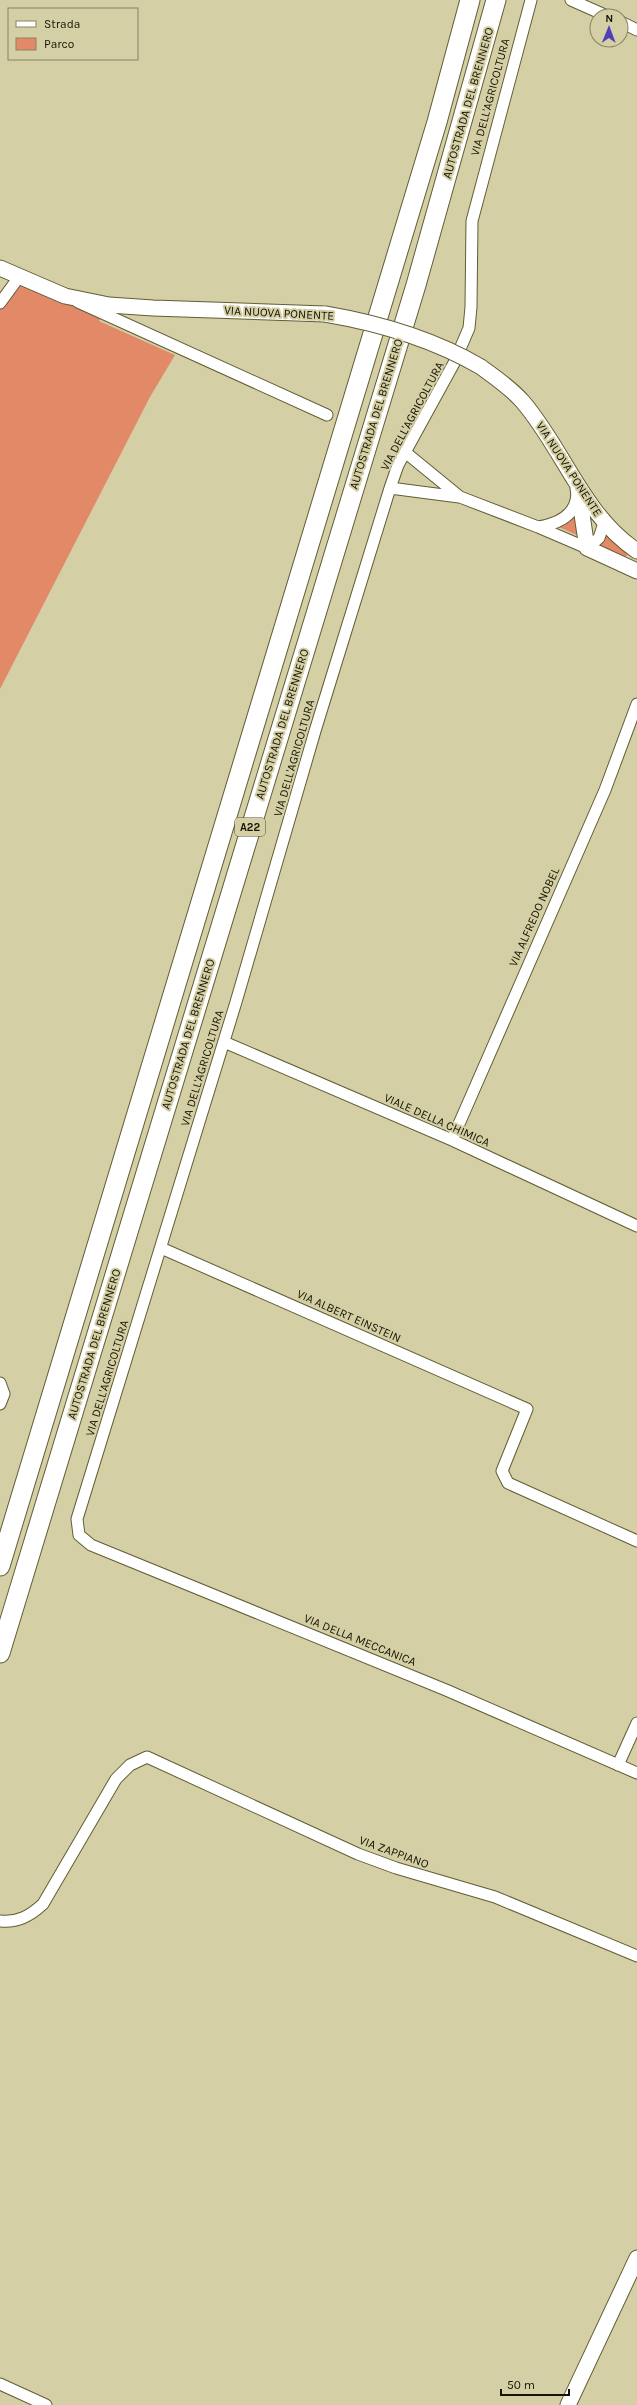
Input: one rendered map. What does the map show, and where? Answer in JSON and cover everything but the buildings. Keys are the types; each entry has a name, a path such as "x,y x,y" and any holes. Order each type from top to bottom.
{"highway":[{"name":"AUTOSTRADA DEL BRENNERO","path":"0,1566 437,122 470,0"},
{"name":"AUTOSTRADA DEL BRENNERO","path":"0,1653 414,292 462,129 496,0"}],"street":[{"name":"VIA DELL'AGRICOLTURA","path":"78,1528 77,1519 224,1042 314,731 390,488 405,452 454,363 469,328 473,215 530,0"},
{"path":"571,0 589,8"},
{"name":"VIA NUOVA PONENTE","path":"0,268 327,415"},
{"path":"0,303 19,277"},
{"name":"VIA NUOVA PONENTE","path":"65,296 87,301 130,307 325,314 424,341 461,355 481,367 523,401 541,425 578,485 604,523 635,550"},
{"path":"405,452 460,497"},
{"path":"538,527 560,521 566,516 577,500 578,485"},
{"path":"578,485 587,548"},
{"path":"390,488 460,497 538,527 633,569 635,550"},
{"path":"587,548 599,538 604,523"},
{"name":"VIA ALFREDO NOBEL","path":"452,1140 605,790 637,704"},
{"name":"VIALE DELLA CHIMICA","path":"224,1042 452,1140 637,1226"},
{"name":"VIA ALBERT EINSTEIN","path":"161,1248 527,1409 502,1471 508,1483 637,1542"},
{"path":"0,1383 4,1394 0,1404"},
{"name":"VIA DELLA MECCANICA","path":"78,1528 79,1535 91,1545 446,1690 637,1773"},
{"path":"618,1765 637,1723"},
{"name":"VIA ZAPPIANO","path":"0,1921 10,1922 27,1917 43,1904 116,1779 130,1765 147,1757 358,1854 396,1868 495,1896 637,1956"},
{"path":"568,2405 637,2258"},
{"path":"0,2384 46,2405"}],"green space":[{"path":"26,275 104,312 99,321 175,355 150,397 0,689 0,305"},
{"path":"577,510 581,537 559,527 567,522"},
{"path":"605,532 629,552 625,558 597,545"}]}
